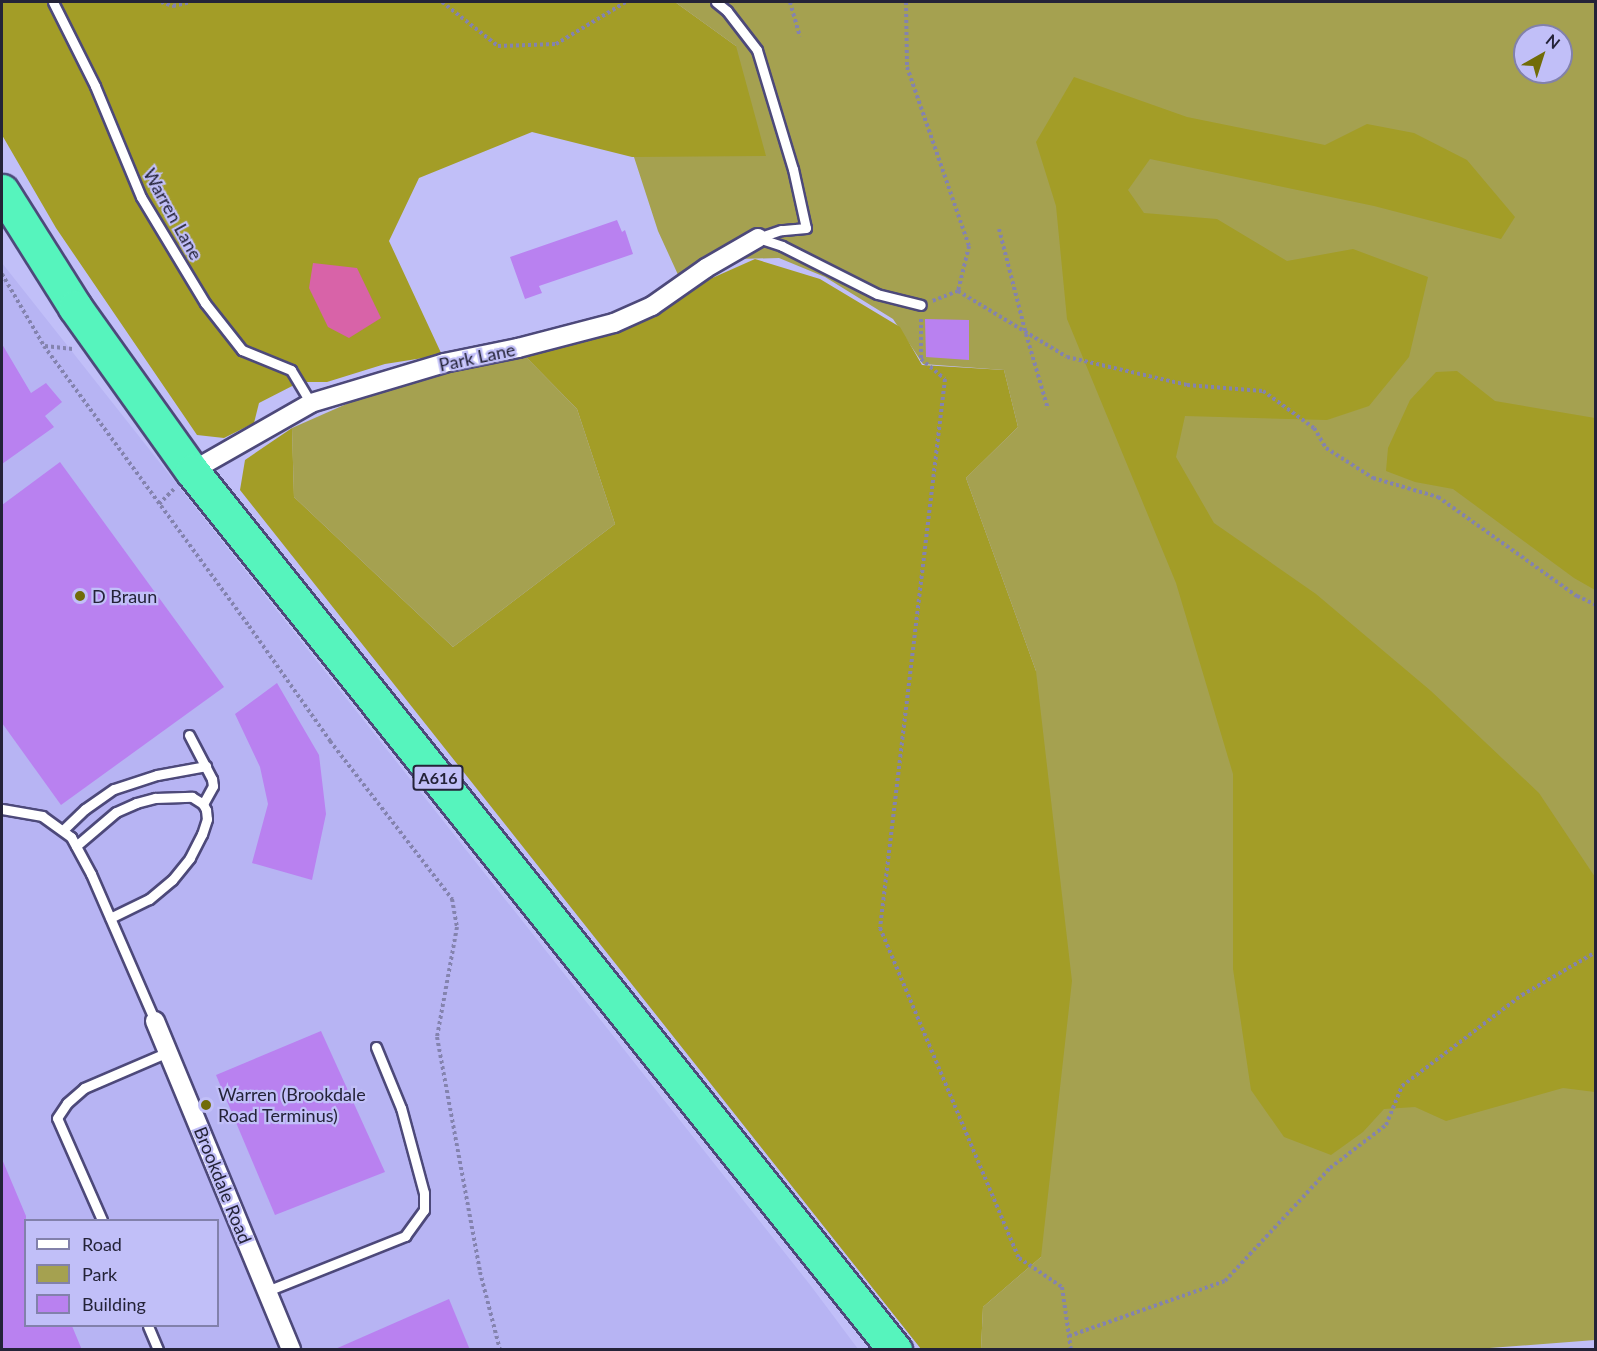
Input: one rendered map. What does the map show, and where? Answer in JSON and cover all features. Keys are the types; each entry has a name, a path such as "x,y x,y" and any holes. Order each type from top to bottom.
{"highway":[{"name":"A616","path":"2,191 75,307 192,471 895,1350"}],"street":[{"name":"Park Lane","path":"192,471 311,403 444,363 518,348 614,323 652,306 706,268 758,238"},
{"name":"Brookdale Road","path":"155,1021 291,1350"}],"lane":[{"name":"Warren Lane","path":"53,2 95,86 141,197 205,303 242,350 291,370 311,403"},
{"path":"716,2 727,10 757,50 793,169 806,228 781,230 758,238"},
{"path":"758,238 782,246 877,294 921,305"},
{"path":"189,735 206,766 213,786 203,804"},
{"path":"63,830 85,809 114,789 157,775 206,766"},
{"path":"76,846 116,812 136,803 171,796 192,797 203,804 207,819 202,834 184,865 172,880 149,899 110,918"},
{"path":"2,809 42,816 63,830 76,846 155,1021"},
{"path":"267,1291 405,1236 424,1210 424,1193 401,1108 376,1047"},
{"path":"101,1219 57,1118 67,1103 84,1088 168,1052"},
{"path":"148,1327 158,1350"}],"path":[{"path":"161,2 173,6 191,2"},
{"path":"442,2 498,46 556,44 626,2"},
{"path":"790,2 800,37"},
{"path":"906,2 908,67 969,246 958,291"},
{"path":"999,229 1048,409"},
{"path":"2,274 44,346 249,626 330,741 452,899 457,927 437,1037 480,1272 500,1350"},
{"path":"958,291 921,305 921,359 945,379 880,928 1019,1258 1062,1287 1071,1350"},
{"path":"958,291 1067,357 1187,385 1263,391 1314,428 1326,448 1373,478 1437,497 1577,596 1596,605"},
{"path":"1069,1336 1225,1281 1330,1168 1386,1125 1402,1086 1522,995 1596,952"}],"shaded area":[{"path":"2,2 675,2 736,46 766,156 632,157 532,132 419,178 389,241 442,355 385,364 327,382 300,382 259,403 254,423 224,438 197,435 56,228 2,135"},
{"path":"1074,77 1187,117 1325,145 1367,124 1414,133 1467,160 1515,217 1501,239 1374,206 1150,159 1128,190 1144,213 1217,219 1287,261 1353,249 1428,277 1409,357 1369,406 1327,420 1185,416 1176,457 1214,523 1316,594 1431,691 1539,793 1595,877 1595,1092 1563,1088 1446,1121 1415,1107 1384,1109 1363,1132 1331,1155 1284,1137 1251,1090 1233,969 1233,774 1176,583 1067,319 1056,206 1036,142"},
{"path":"755,259 820,279 900,327 922,365 1004,370 1018,427 966,478 1036,671 1072,981 1041,1257 983,1307 981,1349 921,1349 240,490 245,460 292,428 294,497 453,647 615,524 577,409 524,355 610,335 657,313 683,291"},
{"path":"2,263 811,1286 858,1349 2,1349"},
{"path":"313,263 357,268 381,318 349,338 328,327 309,288"},
{"path":"1457,371 1495,401 1595,418 1595,590 1574,578 1453,489 1415,482 1386,471 1388,448 1410,400 1436,372"}],"green space":[{"path":"675,2 1595,2 1595,1340 1463,1350 981,1349 983,1307 1041,1257 1036,671 966,478 1018,427 1004,370 923,364 893,319 825,277 779,258 738,259 685,290 658,231 633,154 736,46"},
{"path":"524,355 577,409 615,524 453,647 294,497 292,428 385,387"}],"building":[{"path":"617,220 622,232 625,230 633,254 539,286 542,293 525,299 510,257"},
{"path":"925,319 969,320 969,360 926,357"},
{"path":"2,344 31,393 46,383 62,402 45,416 54,427 2,464"},
{"name":"D Braun","path":"60,462 224,687 61,805 2,723 2,505"},
{"path":"277,683 319,755 326,814 312,880 252,863 268,804 260,767 235,714"},
{"path":"321,1031 385,1172 275,1215 216,1075"},
{"path":"2,1159 26,1216 24,1219 24,1327 72,1327 82,1350 2,1350"},
{"path":"449,1299 470,1350 333,1350"}],"place":[{"name":"D Braun","path":"80,596"},
{"name":"Warren (Brookdale Road Terminus)","path":"206,1105"}]}
